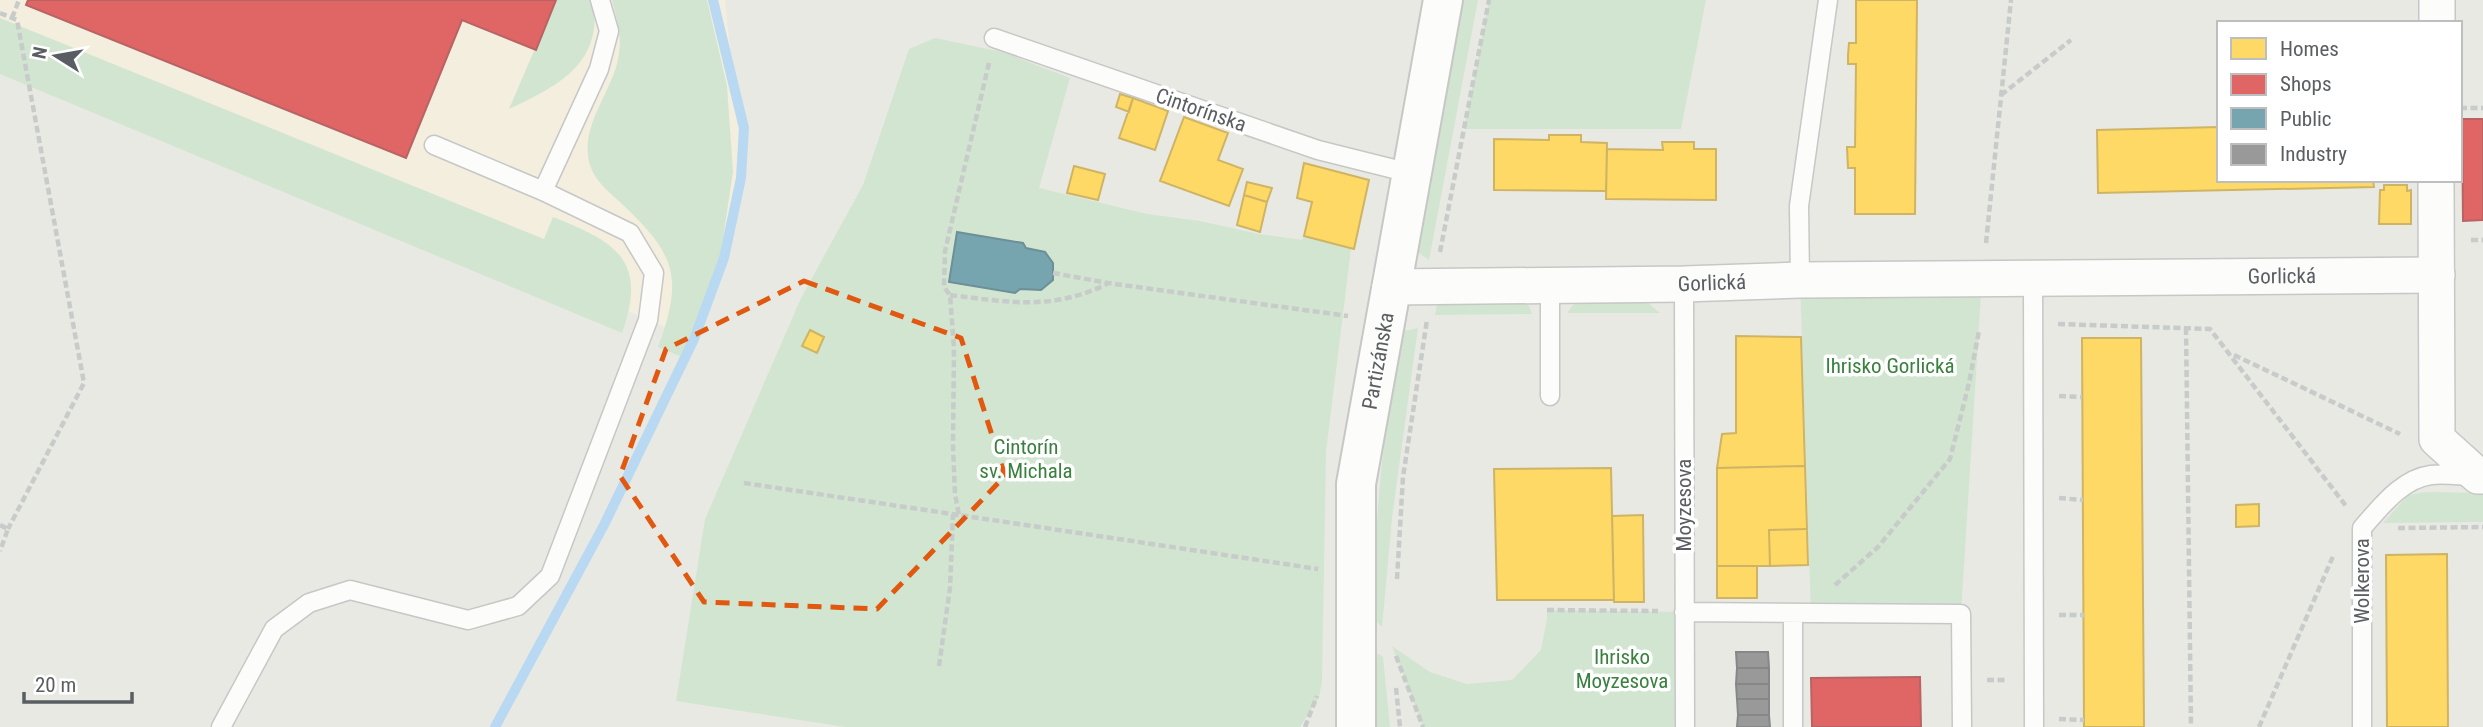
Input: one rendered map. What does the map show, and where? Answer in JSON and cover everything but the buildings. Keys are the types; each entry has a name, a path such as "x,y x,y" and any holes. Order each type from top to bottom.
{"street":[{"name":"Partizánska","path":"1356,727 1356,484 1443,0"},
{"path":"2437,0 2437,21"},
{"path":"2436,182 2437,275"},
{"name":"Gorlická","path":"1390,287 1800,280 2437,275"},
{"name":"Wolkerova","path":"2437,275 2437,439 2481,476"}],"lane":[{"path":"542,191 598,69 608,30 600,0"},
{"path":"1800,280 1799,206 1828,0"},
{"name":"Cintorínska","path":"994,38 1318,150 1410,173"},
{"path":"221,727 274,629 309,603 350,590 468,620 518,606 550,576 648,320 654,273 629,233 542,191 434,145"},
{"path":"2033,278 2034,727"},
{"name":"Moyzesova","path":"1684,284 1685,727"},
{"path":"1550,285 1550,396"},
{"name":"Wolkerova","path":"2362,727 2357,522 2410,482 2429,475 2481,476"},
{"path":"1684,612 1961,614 1962,727"},
{"path":"1793,727 1798,614"}],"path":[{"path":"12,18 19,0"},
{"path":"1439,257 1489,0"},
{"path":"1985,245 2011,0"},
{"path":"0,13 17,20 84,383 8,528 0,551"},
{"path":"939,666 950,588 956,514 953,446 954,348 950,295 944,287 945,251 994,38"},
{"path":"2001,95 2071,40"},
{"path":"2462,108 2483,108"},
{"path":"1053,274 1351,317"},
{"path":"950,295 1027,304 1062,300 1091,292 1108,283"},
{"path":"1396,581 1403,477 1427,319"},
{"path":"2034,323 2210,329 2357,522 2483,527"},
{"path":"2186,328 2191,727"},
{"path":"1798,614 1878,547 1950,458 1979,331"},
{"path":"2231,354 2404,436"},
{"path":"744,483 1299,565"},
{"path":"0,525 8,528"},
{"path":"2259,727 2338,543"},
{"path":"1547,610 1684,612"},
{"path":"1395,673 1392,646 1423,727"},
{"path":"1962,680 2034,680"},
{"path":"1396,687 1400,727"}],"highlighted area":[{"path":"804,281 961,338 1005,476 877,609 704,602 620,476 666,349"}],"shaded area":[{"path":"0,0 725,0 742,166 694,339 0,49"}],"green space":[{"path":"556,0 593,0 595,22 591,40 574,70 544,91 509,109"},
{"path":"612,0 707,0 727,86 733,172 720,258 682,357 658,347 671,301 672,283 663,251 653,236 599,181 590,165 589,136 616,67 620,46"},
{"path":"1460,0 1478,0 1429,260 1418,252 1416,243"},
{"path":"1489,0 1706,0 1681,129 1464,129"},
{"path":"0,18 544,239 553,217 594,235 621,257 628,271 631,288 622,333 0,74"},
{"name":"Cintorín sv. Michala","path":"935,38 1002,52 1070,78 1039,188 1147,214 1200,221 1259,234 1302,240 1304,236 1351,249 1326,452 1322,681 1319,698 1300,727 845,727 676,701 705,519 801,298 863,185 909,49"},
{"name":"Ihrisko Gorlická","path":"1982,278 1961,614 1811,614 1800,280"},
{"path":"1581,301 1647,302 1660,313 1567,313 1573,305"},
{"path":"1524,303 1529,306 1532,314 1435,315 1437,304"},
{"path":"1418,328 1392,518 1382,627 1373,618 1375,546 1389,403 1400,332"},
{"path":"2427,492 2483,493 2483,522 2383,523 2408,495"},
{"name":"Ihrisko Moyzesova","path":"1547,610 1684,612 1685,727 1423,727 1392,646 1430,672 1467,684 1512,680 1541,650"},
{"path":"1374,654 1383,657 1390,727 1374,727"}],"waterway":[{"path":"495,727 604,525 694,339 724,258 741,178 744,128 713,0"}]}
